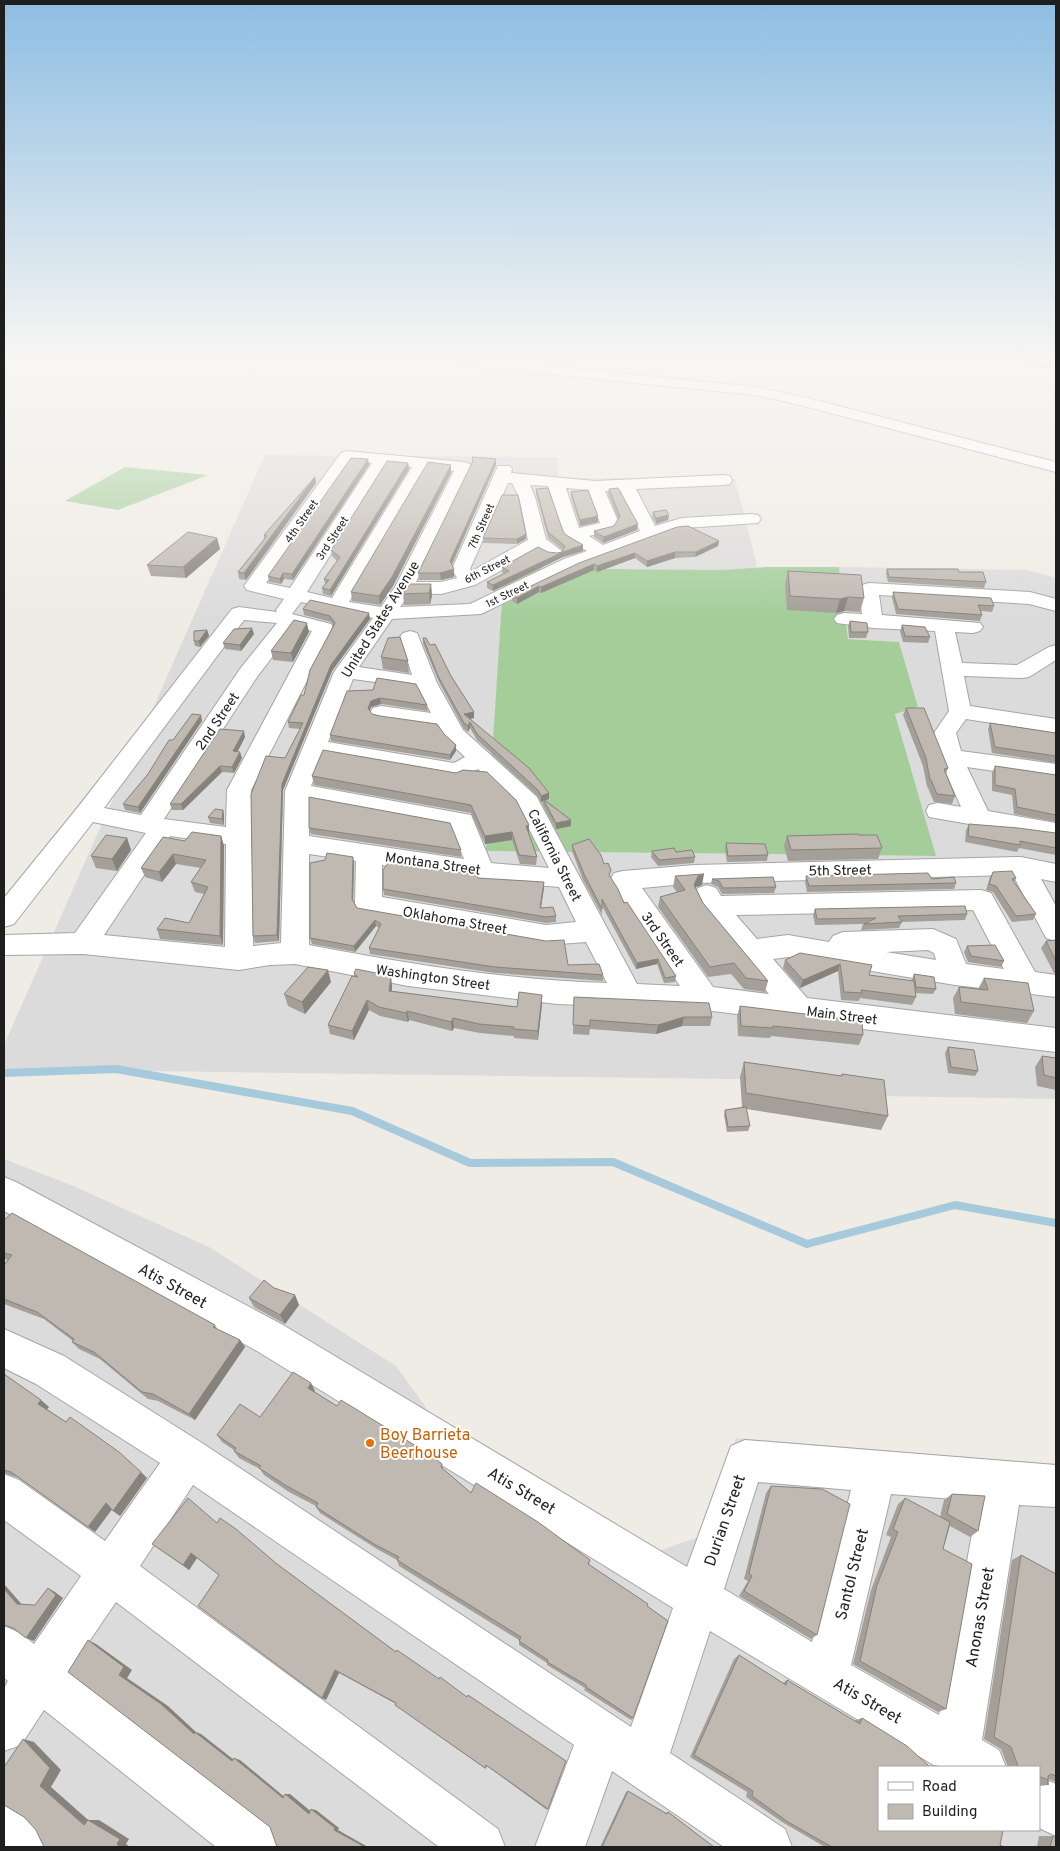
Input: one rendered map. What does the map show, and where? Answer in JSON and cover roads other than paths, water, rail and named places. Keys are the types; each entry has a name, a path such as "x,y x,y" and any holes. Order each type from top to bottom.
{"street":[{"path":"977,447 1056,468"},
{"name":"4th Street","path":"254,586 347,456 383,459"},
{"path":"337,605 423,463 383,459"},
{"name":"3rd Street","path":"286,619 295,596 383,459"},
{"name":"United States Avenue","path":"295,954 297,791 346,672 404,586 464,467 423,463"},
{"path":"508,475 556,484 595,486 692,482 708,508"},
{"path":"508,475 527,497 538,542 571,563"},
{"name":"7th Street","path":"468,581 461,568 508,475"},
{"name":"1st Street","path":"254,586 337,605 385,613 474,610 571,563 650,533 674,510 708,508 752,519 721,477 692,482"},
{"path":"556,484 574,535 603,552"},
{"path":"625,484 650,533"},
{"path":"658,484 674,510"},
{"path":"574,535 607,526 609,521 595,486"},
{"name":"6th Street","path":"404,586 441,588 468,581 538,542"},
{"path":"873,622 869,589 1030,598 1056,605"},
{"path":"844,619 944,633 987,620 1030,598"},
{"path":"4,917 87,814 239,613 286,619 324,628 238,790 239,959"},
{"name":"2nd Street","path":"83,943 248,674 286,619"},
{"path":"944,633 960,712 945,733 951,757 978,816"},
{"name":"California Street","path":"410,637 426,683 454,734 528,803 628,995"},
{"path":"952,669 1021,672 1056,650"},
{"path":"346,672 426,683"},
{"path":"960,712 1056,726"},
{"path":"381,713 446,722"},
{"path":"314,747 457,770 481,758"},
{"path":"951,757 1056,772"},
{"path":"297,791 462,821 481,871"},
{"path":"938,811 978,816 1056,831"},
{"path":"87,814 155,826 239,837"},
{"name":"Montana Street","path":"297,843 481,871 569,879"},
{"name":"Oklahoma Street","path":"369,854 368,905 546,935 593,931"},
{"path":"1021,866 1056,931"},
{"name":"5th Street","path":"623,880 695,874 1021,866 1056,873"},
{"path":"695,874 713,906 798,1009"},
{"name":"3rd Street","path":"623,880 704,998"},
{"path":"713,906 981,900 1026,982"},
{"name":"Washington Street","path":"4,945 83,943 239,959 270,954 295,954 408,975 558,993 628,995"},
{"path":"749,951 788,946 955,974 1056,986"},
{"name":"Main Street","path":"628,995 704,998 1056,1040"},
{"name":"Atis Street","path":"4,1193 270,1338 826,1676 969,1759"},
{"path":"4,1348 50,1370 188,1457 767,1847"},
{"path":"4,1728 21,1663 111,1572 188,1457"},
{"name":"Durian Street","path":"643,1763 745,1460 1002,1483 1056,1486"},
{"name":"Santol Street","path":"826,1676 876,1472"},
{"name":"Anonas Street","path":"969,1759 1002,1483"},
{"path":"4,1495 111,1572 480,1847"},
{"path":"21,1663 256,1847"},
{"path":"560,1847 602,1735"},
{"path":"1040,1802 1056,1811"},
{"path":"4,1826 28,1847"}],"waterway":[{"path":"4,1073 116,1069 352,1111 470,1163 613,1162 807,1244 955,1205 1056,1223"}],"place":[{"name":"Boy Barrieta Beerhouse","path":"370,1443"}]}
